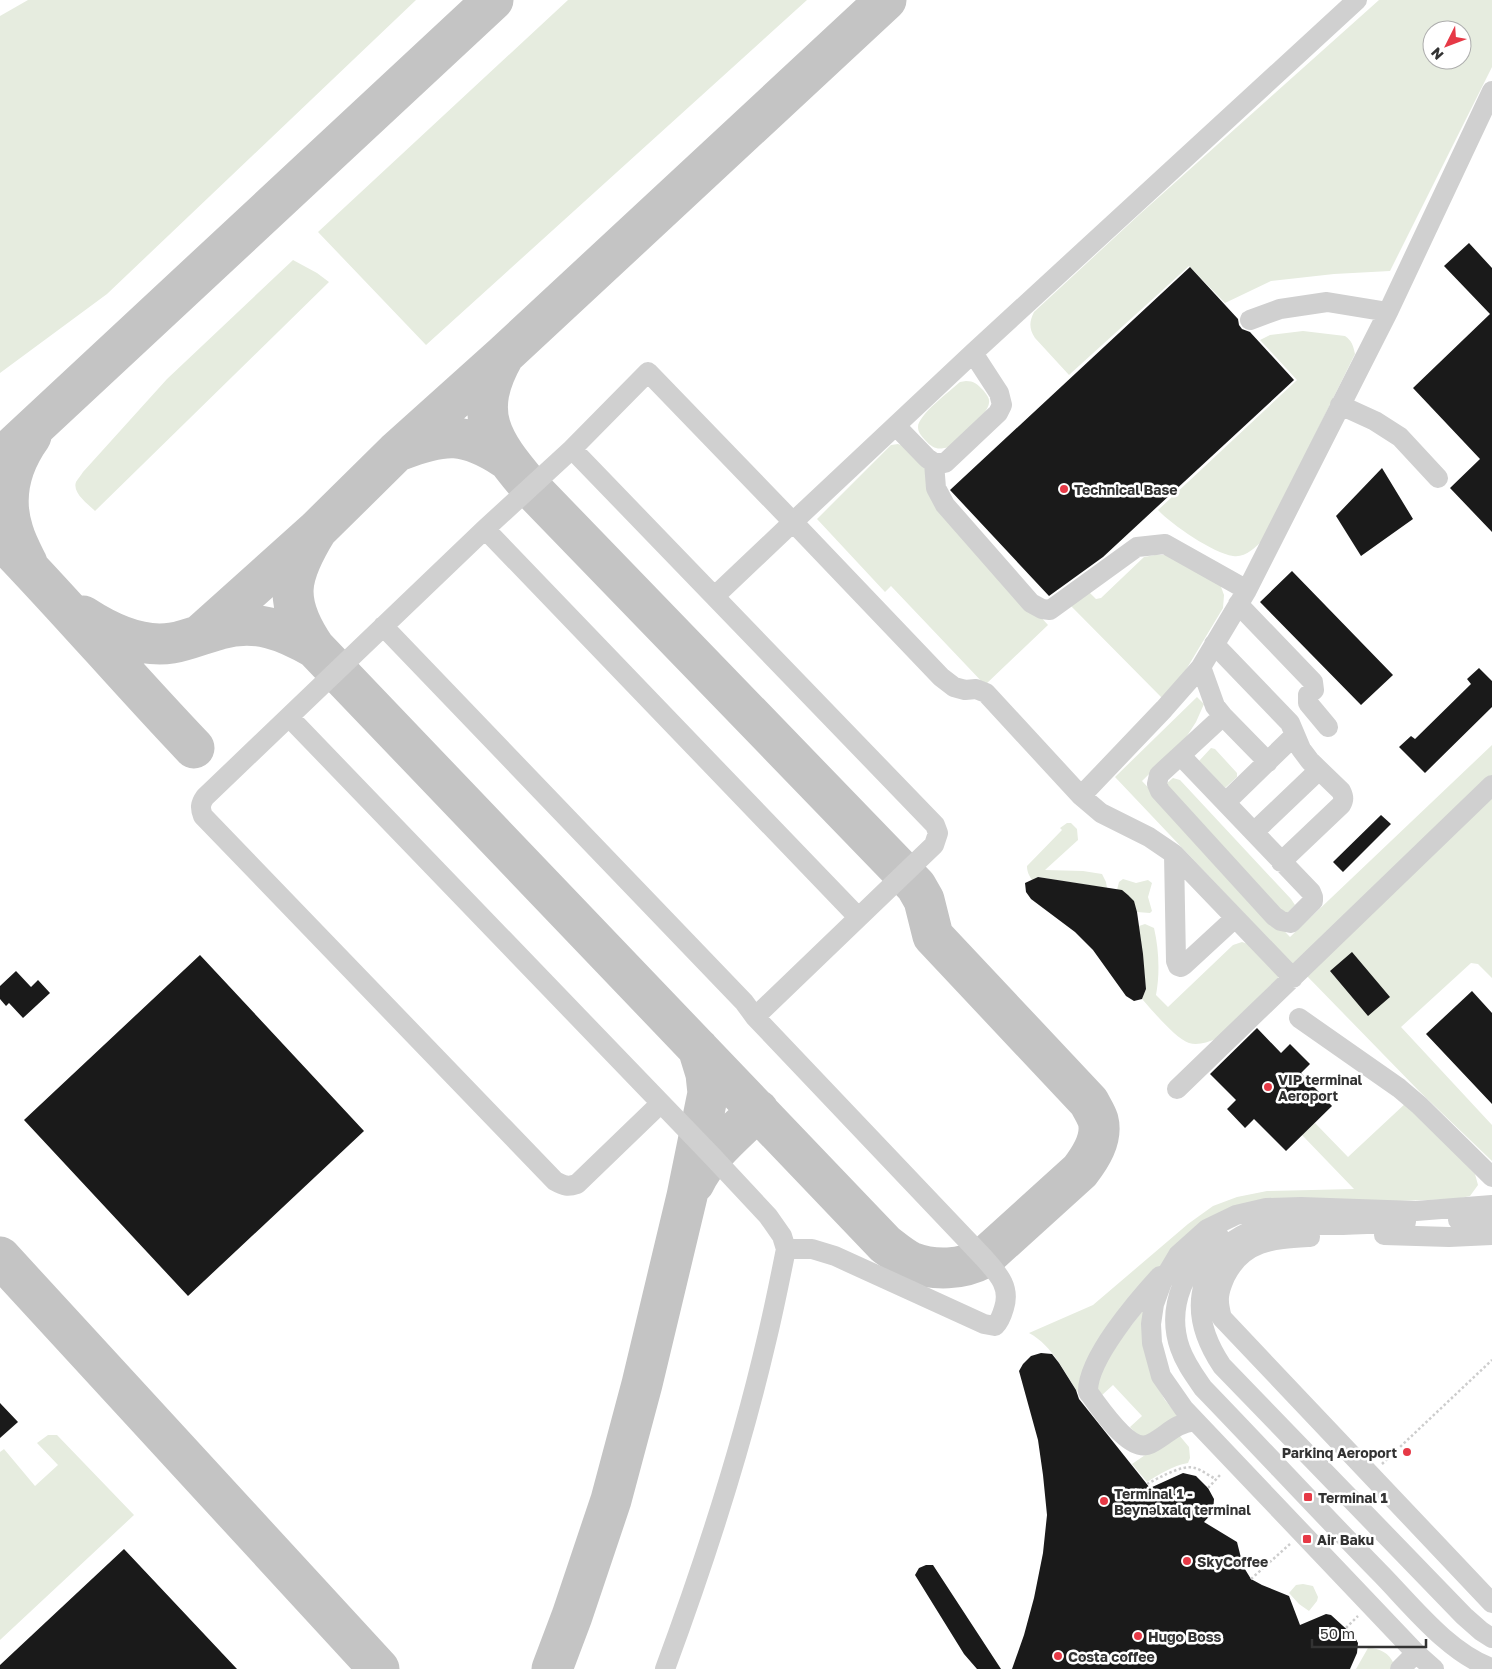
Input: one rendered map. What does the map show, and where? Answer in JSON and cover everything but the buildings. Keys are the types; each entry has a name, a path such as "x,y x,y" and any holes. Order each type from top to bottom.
{"lane":[{"path":"715,596 973,353 1357,0"},
{"path":"1081,796 1201,667 1242,597 1388,312 1492,92"},
{"path":"1250,320 1280,309 1327,302 1388,312"},
{"path":"896,426 927,458 934,462 945,463 998,413 1002,404 999,392 973,353"},
{"path":"661,1103 577,1184 563,1186 555,1181 203,816 200,808 201,802 383,626 572,449 648,372 941,677 954,687 965,690 976,689 986,693 1081,796 1101,813 1149,837 1174,854 1293,978"},
{"path":"1340,405 1375,421 1400,437 1438,478"},
{"path":"572,449 934,825 938,833 934,845 755,1017"},
{"path":"934,462 936,488 945,505 1031,603 1042,609 1050,610 1137,547 1165,544 1242,597 1313,682 1314,690 1308,695 1308,703 1328,727"},
{"path":"485,529 858,917"},
{"path":"383,626 744,1002 755,1017 984,1258 1006,1287 1007,1297 1000,1321 995,1326 984,1324 835,1256 812,1249 786,1249"},
{"path":"1214,644 1280,711 1290,723 1302,749 1319,770 1341,791 1343,800 1341,805 1281,862"},
{"path":"1201,667 1215,706 1268,762"},
{"path":"1181,756 1311,892 1313,901 1290,923 1281,921 1274,916 1160,791 1157,784 1159,776 1223,716"},
{"path":"289,717 661,1103 768,1216 782,1236 786,1249 767,1339 745,1424 688,1608 665,1669"},
{"path":"1226,802 1295,736"},
{"path":"1254,832 1319,770"},
{"path":"1177,1090 1492,785"},
{"path":"1174,854 1176,961 1178,966 1184,966 1236,918"},
{"path":"1299,1018 1399,1088 1489,1173 1480,1196 1452,1207"},
{"path":"1492,1205 1416,1210 1274,1214 1241,1222 1223,1233 1205,1248 1193,1263 1182,1286 1176,1310 1175,1332 1188,1367 1203,1388 1438,1632 1467,1657 1492,1668"},
{"path":"1195,1421 1178,1425 1150,1444 1141,1446 1134,1444 1122,1435 1088,1392 1088,1384 1106,1346 1134,1305 1178,1256 1207,1229 1236,1215 1266,1208 1416,1210"},
{"path":"1492,1219 1337,1225 1277,1225 1253,1230 1231,1242 1221,1252 1206,1279 1200,1296 1206,1337 1212,1351 1222,1366 1464,1616 1492,1638"},
{"path":"1492,1235 1449,1237 1357,1235 1269,1240 1244,1251 1236,1260 1228,1271 1219,1291 1218,1306 1222,1318 1492,1603"},
{"path":"1178,1256 1162,1282 1154,1304 1151,1324 1152,1343 1161,1376 1179,1403 1195,1421 1416,1653 1434,1669"},
{"path":"1400,1669 1416,1653"}],"path":[{"path":"1147,1484 1189,1467 1196,1468 1216,1479"}],"shaded area":[{"path":"28,0 416,0 107,294 0,373 0,16"},
{"path":"568,0 807,0 426,345 318,232"},
{"path":"1379,0 1492,0 1492,67 1390,271 1334,274 1271,281 1225,303 1189,266 1069,375 1035,338 1031,328 1034,312 1141,213"},
{"path":"293,260 329,282 95,511 81,498 76,490 76,482 83,472 167,379"},
{"path":"1303,331 1345,336 1352,344 1355,354 1263,540 1246,554 1233,556 1225,554 1193,538 1158,510 1297,380 1260,340 1270,335"},
{"path":"960,382 975,383 989,399 984,414 949,447 933,447 919,433 919,422 942,397"},
{"path":"898,444 912,450 924,463 935,500 1048,625 985,685 891,586 885,592 817,519 891,445"},
{"path":"1167,555 1220,584 1224,595 1223,608 1181,678 1162,698 1070,605 1087,590 1096,599 1101,598 1144,557"},
{"path":"1197,697 1204,704 1196,722 1185,739 1142,781 1290,937 1492,745 1492,778 1296,968 1115,777"},
{"path":"1211,748 1215,749 1237,773 1237,777 1225,788 1199,761"},
{"path":"1173,778 1180,780 1291,899 1295,905 1285,915 1166,784"},
{"path":"1492,797 1492,978 1478,964 1471,963 1401,1027 1492,1125 1492,1161 1419,1091 1306,975"},
{"path":"1067,823 1071,823 1077,829 1078,840 1045,870 1083,871 1102,874 1107,888 1038,877 1032,880 1027,866 1062,830 1060,828"},
{"path":"1123,879 1136,883 1148,880 1152,883 1148,897 1152,911 1150,913 1137,912 1130,898 1125,893 1117,890 1119,882"},
{"path":"1145,924 1154,928 1157,944 1158,970 1156,995 1168,1007 1233,945 1242,942 1248,944 1279,977 1216,1039 1199,1044 1189,1043 1171,1030 1142,999 1146,989 1139,926"},
{"path":"1407,1102 1475,1174 1478,1185 1470,1196 1456,1199 1366,1202 1212,1220 1079,1394 1051,1352 1029,1333 1093,1305 1188,1224 1213,1206 1237,1197 1267,1191 1354,1189 1302,1135 1315,1123 1348,1157"},
{"path":"1149,1296 1157,1386 1178,1416 1141,1439 1130,1427 1142,1416 1113,1385 1101,1396 1093,1382"},
{"path":"48,1435 57,1435 134,1515 0,1640 0,1452 4,1449 35,1486 58,1465 37,1443"},
{"path":"1179,1435 1189,1447 1190,1458 1188,1463 1171,1468 1147,1482 1132,1464 1173,1436"},
{"path":"1296,1585 1313,1586 1318,1597 1309,1611 1289,1593"},
{"path":"1368,1648 1384,1652 1394,1664 1390,1669 1356,1669"}],"taxiway":[{"path":"0,459 493,0"},
{"path":"200,635 317,530 396,452 504,355 886,0"},
{"path":"317,530 300,562 293,589 298,616 315,648 885,1244 911,1262 920,1265 938,1268 967,1265 984,1258 1080,1171 1095,1148 1099,1134 1098,1120 1089,1102 933,936 924,900 916,886 516,471 496,440 490,426 487,410 494,375 504,355"},
{"path":"27,563 17,543 8,506 10,481 18,458 31,436"},
{"path":"401,450 430,440 454,438 478,443 505,458"},
{"path":"0,538 194,748"},
{"path":"83,616 126,638 149,643 172,643 220,629 246,625 281,631 315,648"},
{"path":"552,1669 611,1500 642,1384 687,1196 708,1093 706,1074 698,1048"},
{"path":"694,1183 714,1153 758,1110"},
{"path":"0,1257 379,1669"}],"place":[{"name":"Technical Base","path":"1064,489"},
{"name":"VIP terminal Aeroport","path":"1268,1087"},
{"name":"Parkinq Aeroport","path":"1407,1452"},
{"name":"Terminal 1","path":"1308,1497"},
{"name":"Terminal 1 - Beynəlxalq terminal","path":"1104,1501"},
{"name":"Air Baku","path":"1307,1539"},
{"name":"SkyCoffee","path":"1187,1561"},
{"name":"Hugo Boss","path":"1138,1636"},
{"name":"Costa coffee","path":"1058,1656"}]}
